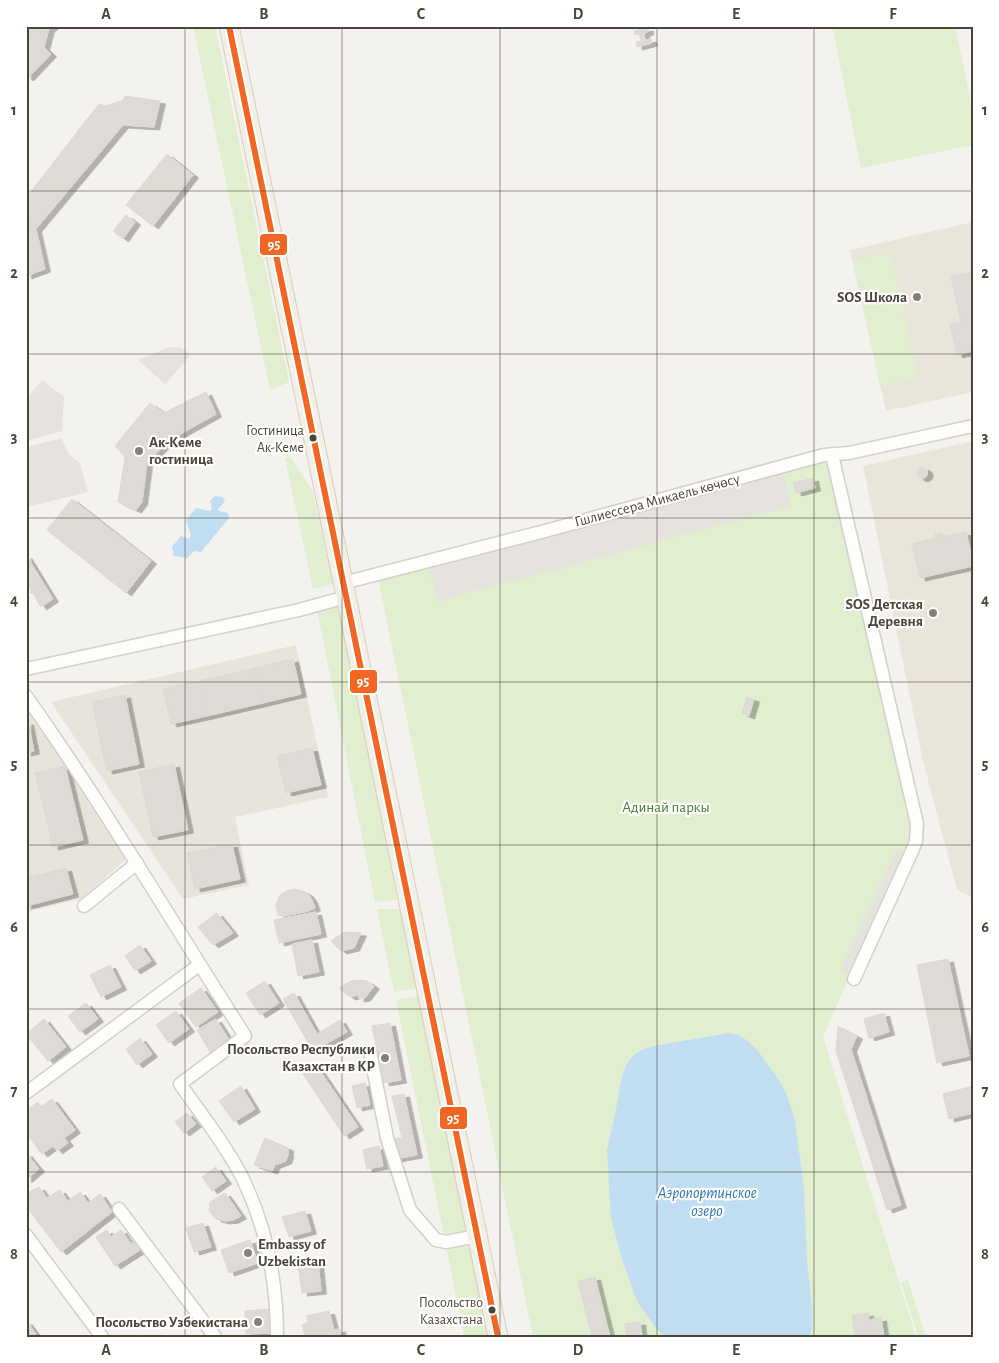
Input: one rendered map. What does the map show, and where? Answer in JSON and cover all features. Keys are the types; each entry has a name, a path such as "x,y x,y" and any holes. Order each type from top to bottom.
{"main road":[{"path":"229,26 498,1337"}],"street":[{"name":"Гшлиессера Микаель көчөсү","path":"26,668 299,610 345,590 553,528 824,455 849,454 973,426"},
{"path":"832,455 917,833 913,849 854,979"},
{"path":"26,696 94,795 245,1036 180,1084 242,1176 253,1202 266,1246 273,1280 277,1337"},
{"path":"84,906 137,862"},
{"path":"26,1093 199,965"},
{"path":"370,1052 387,1138 410,1210 436,1240 446,1242 477,1236"},
{"path":"119,1209 215,1337"},
{"path":"26,1235 102,1337"}],"shaded area":[{"name":"SOS Школа","path":"973,222 973,392 886,411 850,250"},
{"path":"180,347 191,355 165,384 138,360 167,348"},
{"path":"42,380 64,397 62,431 26,441 26,399"},
{"path":"62,438 70,455 80,463 88,492 27,507 26,447"},
{"name":"SOS Детская Деревня","path":"973,441 973,898 957,890 923,761 863,466"},
{"path":"782,471 791,506 438,601 428,566"},
{"path":"296,645 328,797 235,817 249,885 183,899 51,702"},
{"path":"26,709 29,709 126,859 81,899 26,912"},
{"path":"897,849 905,852 848,973 840,970"}],"green space":[{"path":"193,26 215,26 289,382 270,390"},
{"path":"832,26 955,26 973,112 973,145 861,168"},
{"path":"891,252 918,378 880,386 853,260"},
{"path":"290,456 312,490 333,584 313,589 285,458"},
{"name":"Адинай паркы","path":"827,460 911,820 911,843 823,1037 916,1337 533,1337 378,578"},
{"path":"339,606 397,900 375,902 317,610"},
{"path":"377,909 403,909 418,988 394,992"},
{"path":"420,996 468,1231 444,1236 396,1000"},
{"path":"473,1242 492,1337 464,1337 446,1246"},
{"path":"908,1280 926,1337 918,1337 901,1282"}],"water":[{"path":"215,496 223,497 225,501 218,509 228,513 229,518 201,552 194,551 187,558 174,556 172,547 181,536 188,539 191,536 186,520 196,508 210,511 212,508 210,501"},
{"name":"Аэропортинское озеро","path":"730,1033 748,1041 758,1051 779,1080 787,1095 795,1121 804,1189 807,1261 812,1309 812,1330 809,1337 665,1337 638,1303 623,1262 611,1218 607,1150 622,1076 631,1058 636,1053 647,1048"}],"building":[{"path":"27,26 53,26 49,29 44,47 51,54 28,78 26,77 26,40 29,35"},
{"path":"642,27 643,29 648,28 648,32 644,33 645,40 651,39 652,43 637,47 636,42 641,41 640,34 635,35 634,31"},
{"path":"125,96 160,101 154,127 123,125 36,229 26,220 26,198 99,104 106,106 123,100"},
{"path":"167,154 193,175 153,226 126,205"},
{"path":"126,215 135,222 123,239 113,231"},
{"path":"26,220 36,229 45,269 26,276"},
{"path":"973,272 973,351 957,355 950,324 961,322 951,276"},
{"name":"Ак-Кеме гостиница","path":"206,392 216,414 168,441 147,463 142,502 136,510 118,502 125,457 115,446 150,403 164,413"},
{"path":"922,467 928,473 922,479 916,473"},
{"path":"813,478 815,488 796,493 793,483"},
{"path":"72,499 151,561 126,593 47,530"},
{"path":"966,532 973,566 920,578 912,544 936,538 935,534 942,533 943,537"},
{"path":"26,555 53,599 41,607 30,588 26,590"},
{"path":"293,659 301,694 263,703 255,668"},
{"path":"255,668 263,703 207,716 199,681"},
{"path":"199,681 207,716 171,724 163,689"},
{"path":"125,695 139,764 107,771 92,702"},
{"path":"747,697 754,699 749,716 742,713"},
{"path":"26,722 28,722 34,751 26,753"},
{"path":"312,748 321,785 286,793 277,756"},
{"path":"174,764 188,830 153,837 139,772"},
{"path":"65,766 83,840 53,847 35,773"},
{"path":"232,844 240,879 195,889 187,853"},
{"path":"66,868 73,894 26,906 26,878"},
{"path":"294,889 308,894 315,908 284,916 278,915 276,905 280,895"},
{"path":"316,912 321,934 279,943 274,920"},
{"path":"217,913 233,933 213,945 198,927"},
{"path":"344,932 361,933 354,948 341,951 331,941"},
{"path":"312,940 319,972 298,976 292,944"},
{"path":"140,945 151,961 135,971 125,956"},
{"path":"948,959 969,1056 937,1063 917,965"},
{"path":"110,965 121,987 101,997 90,975"},
{"path":"354,980 367,981 374,986 365,998 359,999 358,995 350,997 339,988"},
{"path":"265,981 279,1003 260,1015 246,993"},
{"path":"201,988 218,1012 196,1027 179,1003"},
{"path":"294,993 317,1034 340,1020 347,1032 313,1051 283,999"},
{"path":"86,1003 98,1019 80,1032 68,1016"},
{"path":"176,1011 189,1029 169,1043 156,1025"},
{"path":"884,1013 889,1032 869,1038 864,1019"},
{"path":"44,1019 66,1047 48,1061 26,1034"},
{"path":"216,1019 231,1043 212,1055 197,1030"},
{"path":"390,1023 401,1080 384,1083 372,1026"},
{"path":"838,1026 857,1036 851,1049 901,1205 887,1210 836,1051"},
{"path":"140,1038 152,1054 137,1065 126,1049"},
{"path":"316,1065 358,1127 344,1136 303,1074"},
{"path":"365,1083 370,1105 357,1108 352,1086"},
{"path":"241,1086 255,1109 234,1122 219,1101"},
{"path":"973,1086 973,1113 949,1119 943,1094"},
{"path":"404,1094 417,1155 395,1159 390,1140 402,1138 392,1096"},
{"path":"52,1099 75,1130 64,1138 68,1143 57,1151 53,1146 42,1154 26,1133 26,1118 30,1115 27,1110 38,1102 41,1107"},
{"path":"187,1113 196,1124 184,1133 175,1122"},
{"path":"265,1138 288,1148 286,1161 275,1165 272,1171 254,1165"},
{"path":"379,1146 383,1166 367,1169 363,1150"},
{"path":"26,1153 39,1169 26,1180"},
{"path":"216,1167 226,1181 212,1191 202,1177"},
{"path":"39,1187 47,1198 60,1190 68,1201 80,1192 88,1203 100,1194 112,1212 61,1252 26,1206 26,1194"},
{"path":"225,1193 241,1216 233,1220 216,1219 209,1211 210,1202"},
{"path":"305,1211 311,1231 289,1237 282,1217"},
{"path":"203,1223 211,1247 194,1252 186,1228"},
{"path":"107,1230 111,1237 121,1230 131,1244 138,1240 143,1248 115,1266 96,1237"},
{"path":"250,1240 258,1263 229,1273 221,1250"},
{"path":"318,1262 321,1291 302,1293 298,1265"},
{"path":"595,1277 610,1337 592,1337 578,1281"},
{"name":"Посольство Узбекистана","path":"270,1309 272,1333 246,1334 245,1311"},
{"path":"329,1311 334,1330 340,1329 341,1335 334,1337 314,1337 314,1334 305,1336 302,1325 308,1323 307,1316"},
{"path":"868,1313 869,1320 881,1318 884,1337 855,1337 852,1316"},
{"path":"26,1321 36,1334 32,1337 26,1337"},
{"path":"640,1322 642,1337 627,1337 625,1324"}],"transit line":[{"name":"95","path":"229,26 498,1337"}],"place":[{"name":"SOS Школа","path":"917,297"},
{"name":"Гостиница Ак-Кеме","path":"313,438"},
{"name":"Ак-Кеме гостиница","path":"139,451"},
{"name":"SOS Детская Деревня","path":"933,613"},
{"name":"Посольство Республики Казахстан в КР","path":"385,1058"},
{"name":"Embassy of Uzbekistan","path":"248,1253"},
{"name":"Посольство Казахстана","path":"492,1310"},
{"name":"Посольство Узбекистана","path":"258,1322"}]}
